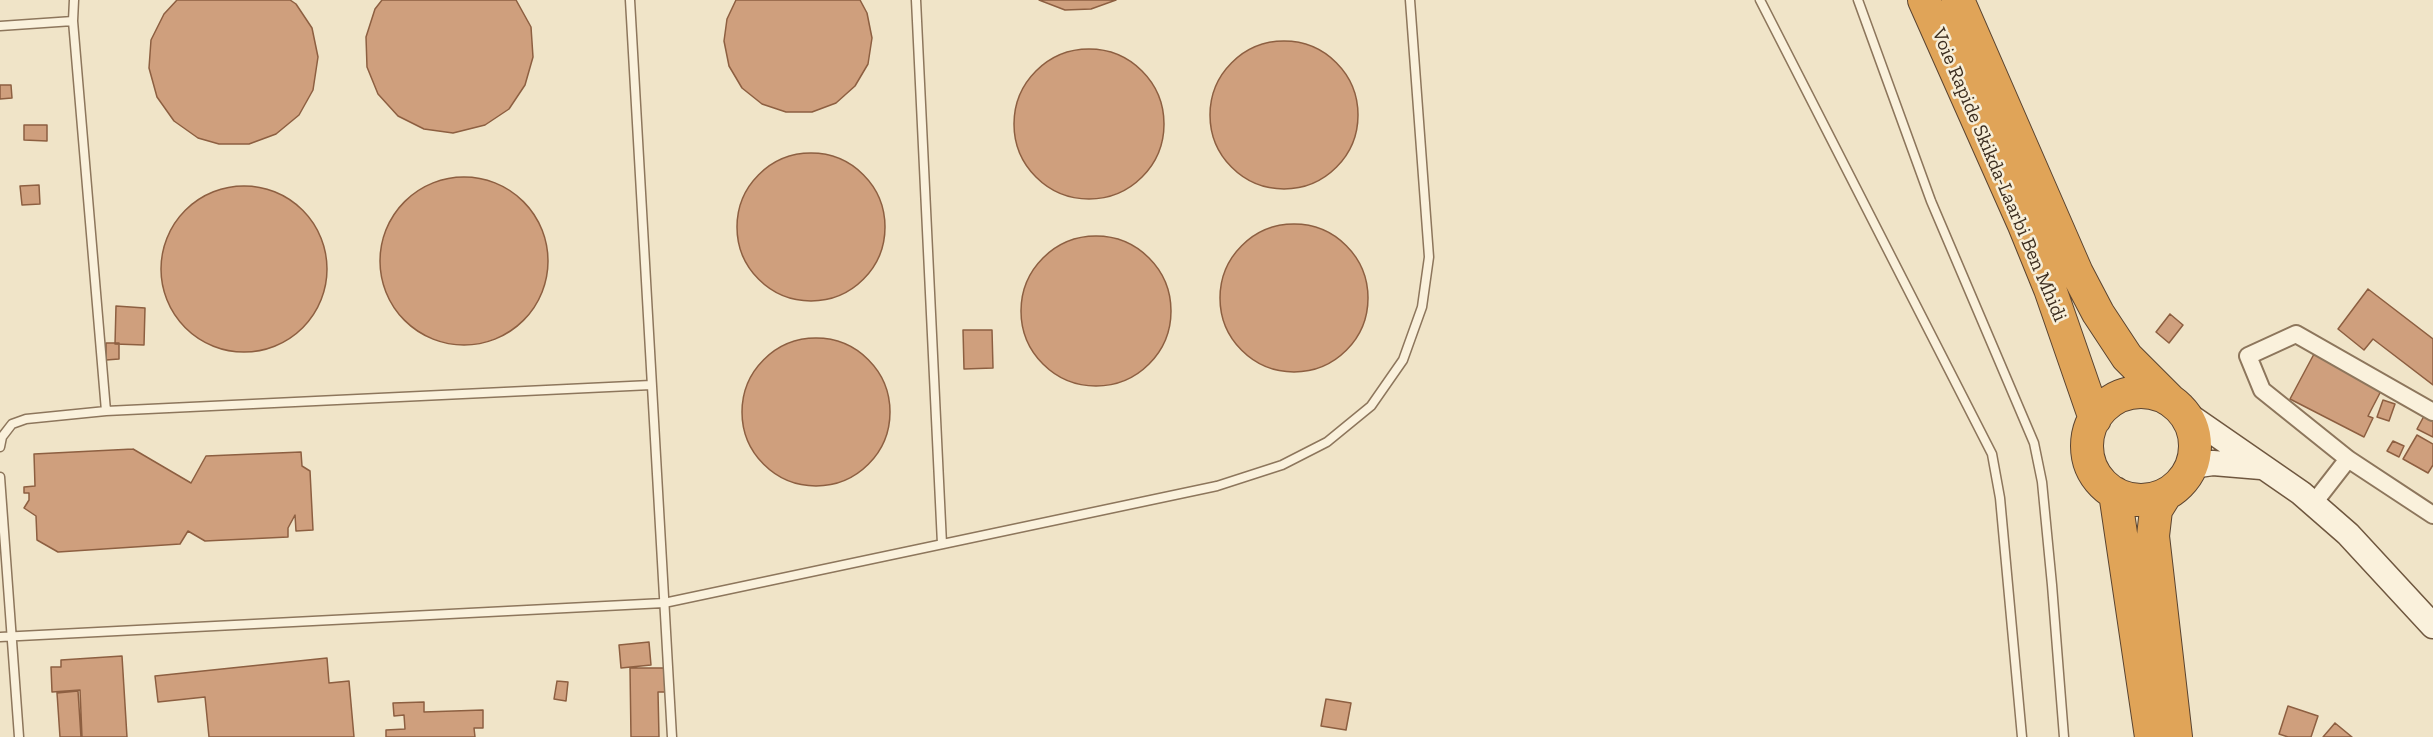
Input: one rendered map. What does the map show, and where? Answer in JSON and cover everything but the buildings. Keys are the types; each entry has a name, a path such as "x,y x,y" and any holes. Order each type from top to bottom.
{"highway":[{"name":"Voie Rapide Skikda-Laarbi Ben Mhidi","path":"1924,0 2024,225 2050,289 2095,419"},
{"name":"Voie Rapide Skikda-Laarbi Ben Mhidi","path":"1958,0 2088,293 2127,357 2176,406"},
{"path":"2166,494 2141,500 2115,493 2097,477 2088,454 2090,430 2095,419 2112,401 2129,394 2147,393 2176,406 2193,430 2195,454 2192,466 2186,477 2166,494 2156,510 2152,536 2176,737"},
{"path":"2115,493 2151,737"}],"main road":[{"path":"2176,406 2313,504 2348,534 2433,626"},
{"path":"2192,466 2213,463 2263,467"}],"street":[{"path":"2433,412 2296,334 2248,356 2262,390 2348,459 2433,515"},
{"path":"2313,504 2348,459"}],"lane":[{"path":"74,0 73,21 106,411"},
{"path":"630,0 672,737"},
{"path":"916,0 942,544"},
{"path":"0,637 664,603 1218,486 1282,465 1328,442 1371,406 1403,360 1422,307 1429,256 1410,0"},
{"path":"1760,0 1992,454 2000,498 2022,737"},
{"path":"1858,0 1931,201 2034,443 2042,482 2064,737"},
{"path":"0,26 73,21"},
{"path":"0,447 2,438 12,424 26,419 106,411 651,385"},
{"path":"0,477 19,737"}]}
